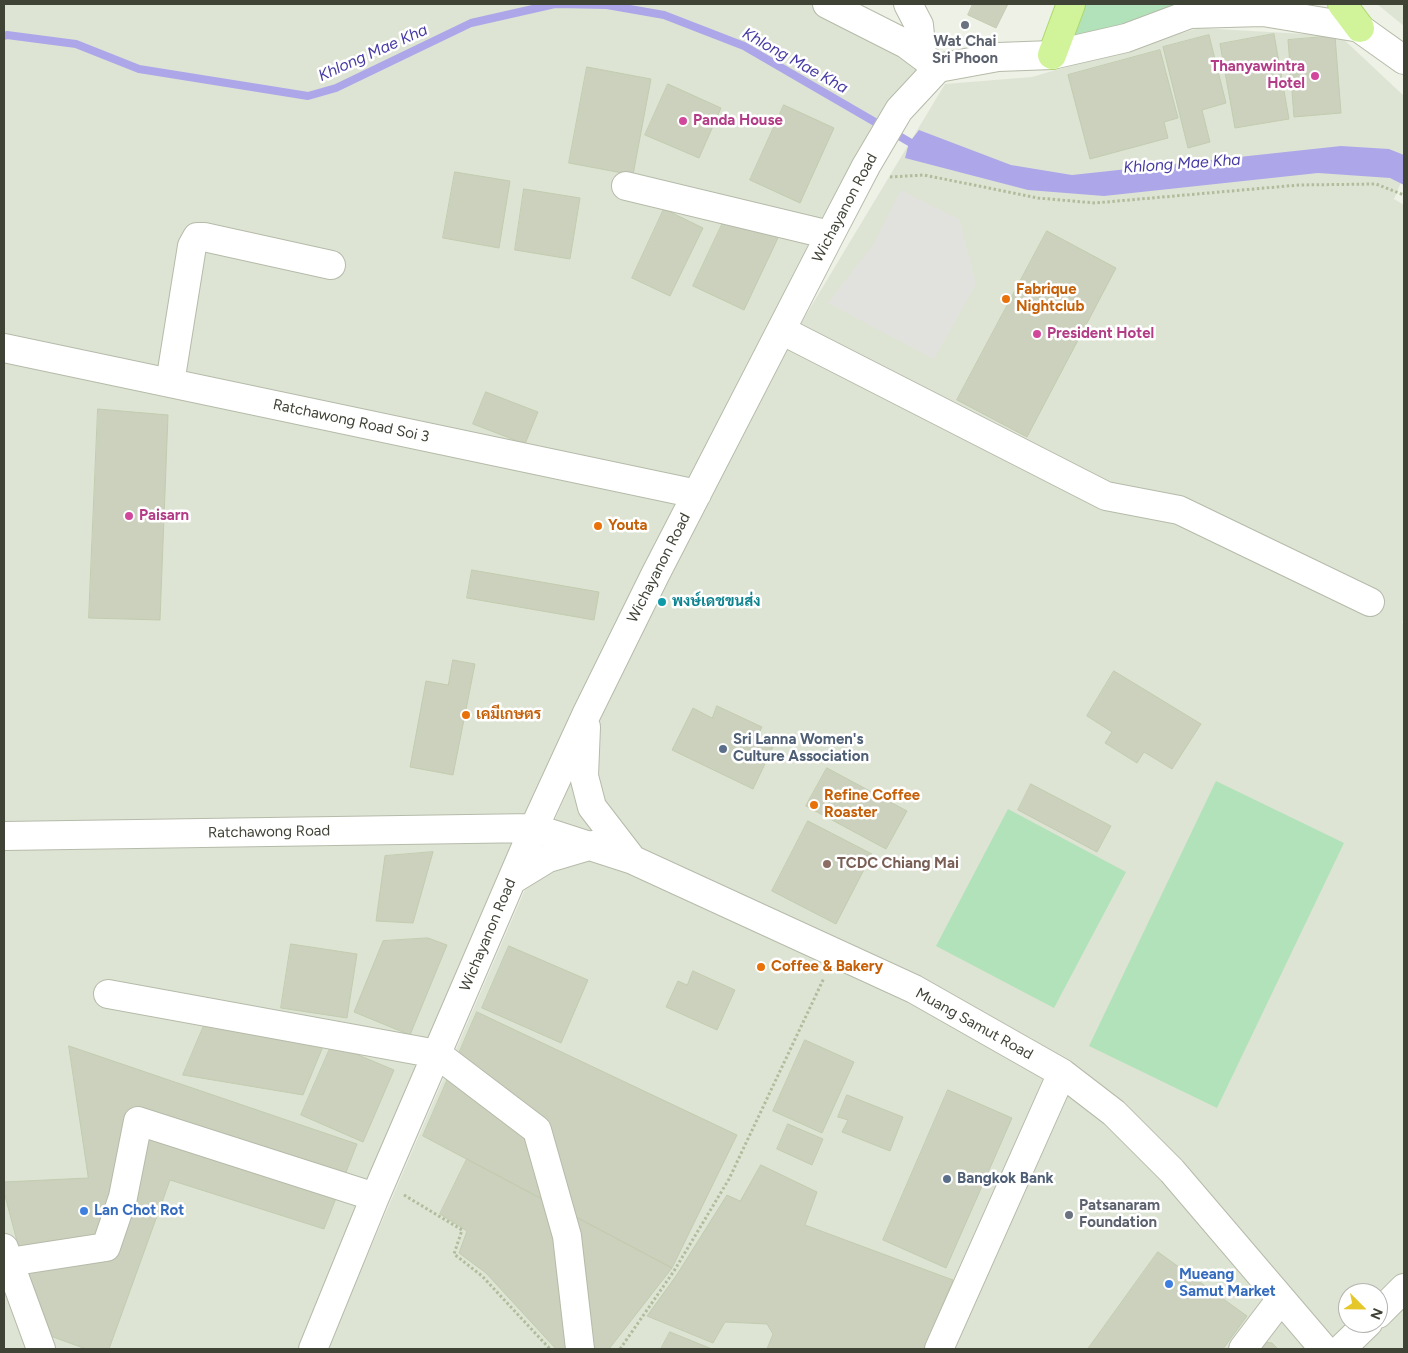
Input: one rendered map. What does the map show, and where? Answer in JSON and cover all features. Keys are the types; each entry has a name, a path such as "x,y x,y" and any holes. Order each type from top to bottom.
{"main road":[{"path":"1052,55 1071,4"},
{"path":"1342,4 1360,28"}],"street":[{"path":"827,4 906,44 930,62 1052,55 1126,38 1199,9 1263,12 1360,28"},
{"path":"908,4 919,25 930,62"},
{"path":"1323,4 1404,60"},
{"name":"Wichayanon Road","path":"312,1349 378,1189 534,828 586,715 697,494 866,166 930,62"},
{"path":"626,186 830,235"},
{"path":"170,383 192,246 197,238 204,237 331,265"},
{"path":"781,330 1106,496 1179,510 1370,602"},
{"name":"Ratchawong Road Soi 3","path":"4,348 697,494"},
{"path":"586,715 584,776 592,807 633,860"},
{"name":"Ratchawong Road","path":"4,836 534,828"},
{"name":"Muang Samut Road","path":"534,828 592,845 633,860 836,953 914,990 1062,1073 1114,1113 1172,1171 1324,1349"},
{"path":"512,880 548,858 592,845"},
{"path":"108,994 437,1054 537,1130 567,1236 580,1349"},
{"path":"946,1347 1062,1073"},
{"path":"41,1349 6,1255 106,1247 123,1197 138,1121 378,1189"},
{"path":"1388,1304 1404,1288"},
{"path":"1243,1349 1281,1300"},
{"path":"1341,1349 1358,1333"}],"path":[{"path":"866,166 891,177 924,175 1038,198 1095,203 1299,185 1376,184 1404,195"},
{"path":"620,1349 674,1271 729,1178 836,953"},
{"path":"378,1189 462,1230 454,1254 482,1276 550,1349"}],"shaded area":[{"path":"4,4 813,4 902,49 920,70 813,242 303,1349 4,1349"},
{"path":"1377,4 1404,4 1404,26"},
{"path":"1199,28 1340,36 1404,96 1404,175 1394,199 1404,205 1404,618 1402,623 1404,624 1404,1349 327,1349 619,671 783,353 945,84 1032,77"},
{"path":"901,190 959,219 976,284 934,359 828,303 874,243"}],"green space":[{"path":"1084,4 1179,4 1140,22 1066,44 1074,30"},
{"path":"1216,781 1344,843 1217,1108 1089,1046"},
{"path":"1008,809 1126,872 1054,1008 936,946"}],"water":[{"path":"919,130 1011,165 1072,175 1341,146 1389,149 1404,155 1404,185 1390,178 1318,173 1104,196 1028,190 905,158 909,143"}],"building":[{"path":"973,4 1008,4 996,28 968,15"},
{"path":"1274,34 1289,119 1235,128 1220,44"},
{"path":"1209,35 1226,103 1202,110 1210,142 1188,148 1163,47"},
{"name":"Thanyawintra Hotel","path":"1335,36 1341,113 1294,117 1288,40"},
{"path":"1160,50 1178,118 1164,122 1168,138 1090,159 1068,75"},
{"path":"587,67 651,79 633,175 569,163"},
{"name":"Panda House","path":"668,84 721,108 699,158 645,135"},
{"path":"784,105 834,128 800,203 750,180"},
{"path":"455,172 510,181 499,248 443,238"},
{"path":"524,189 580,198 570,259 515,250"},
{"path":"664,209 703,228 670,296 632,278"},
{"path":"727,214 778,238 744,310 693,286"},
{"name":"President Hotel","path":"1047,231 1116,268 1027,437 957,400"},
{"path":"486,392 538,412 525,444 473,424"},
{"name":"Paisarn","path":"98,409 168,415 160,620 89,618"},
{"path":"472,570 599,592 594,620 467,598"},
{"path":"453,660 475,664 453,775 410,767 426,681 448,685"},
{"path":"1114,671 1201,724 1172,769 1144,752 1137,763 1105,743 1112,732 1087,716"},
{"name":"Sri Lanna Women's Culture Association","path":"717,706 762,727 756,739 773,747 753,789 672,750 693,708 712,718"},
{"path":"827,768 907,811 886,849 806,806"},
{"path":"1031,784 1111,826 1097,852 1018,810"},
{"name":"TCDC Chiang Mai","path":"808,821 872,854 836,924 772,891"},
{"path":"433,852 413,923 376,921 385,856"},
{"path":"428,938 447,945 410,1035 354,1012 383,941"},
{"path":"291,944 357,954 347,1018 281,1008"},
{"path":"509,946 588,980 561,1043 482,1008"},
{"path":"693,971 735,990 717,1030 666,1007 678,981 687,985"},
{"path":"477,1012 737,1135 672,1268 423,1136"},
{"path":"205,1023 324,1044 303,1095 183,1075"},
{"path":"805,1040 854,1062 822,1133 773,1111"},
{"path":"332,1044 394,1070 363,1142 301,1115"},
{"name":"Lan Chot Rot","path":"69,1046 357,1144 324,1229 170,1180 109,1349 86,1349 45,1334 22,1260 4,1192 4,1182 88,1178"},
{"name":"Bangkok Bank","path":"948,1090 1012,1118 946,1268 883,1240"},
{"path":"847,1095 903,1117 890,1151 842,1132 848,1120 838,1117"},
{"path":"788,1124 823,1139 812,1165 777,1149"},
{"path":"467,1159 672,1268 609,1349 556,1349 486,1273 459,1253 467,1231 440,1214"},
{"path":"761,1165 817,1192 805,1225 953,1280 924,1349 767,1349 773,1334 767,1324 725,1322 713,1343 647,1316 676,1276 727,1195 740,1201"},
{"name":"Mueang Samut Market","path":"1158,1252 1247,1316 1223,1349 1088,1349"},
{"path":"670,1332 712,1349 661,1349"},
{"path":"1263,1342 1272,1343 1278,1349 1257,1349"}],"waterway":[{"name":"Khlong Mae Kha","path":"4,36 76,44 139,69 308,96 336,88 471,23 555,4 607,5 664,15 744,46 918,147"}],"place":[{"name":"Wat Chai Sri Phoon","path":"965,25"},
{"name":"Thanyawintra Hotel","path":"1315,76"},
{"name":"Panda House","path":"683,121"},
{"name":"Fabrique Nightclub","path":"1006,299"},
{"name":"President Hotel","path":"1037,334"},
{"name":"Paisarn","path":"129,516"},
{"name":"Youta","path":"598,526"},
{"name":"พงษ์เดชขนส่ง","path":"662,602"},
{"name":"เคมีเกษตร","path":"466,715"},
{"name":"Sri Lanna Women's Culture Association","path":"723,749"},
{"name":"Refine Coffee Roaster","path":"814,805"},
{"name":"TCDC Chiang Mai","path":"827,864"},
{"name":"Coffee & Bakery","path":"761,967"},
{"name":"Bangkok Bank","path":"947,1179"},
{"name":"Lan Chot Rot","path":"84,1211"},
{"name":"Patsanaram Foundation","path":"1069,1215"},
{"name":"Mueang Samut Market","path":"1169,1284"}]}
